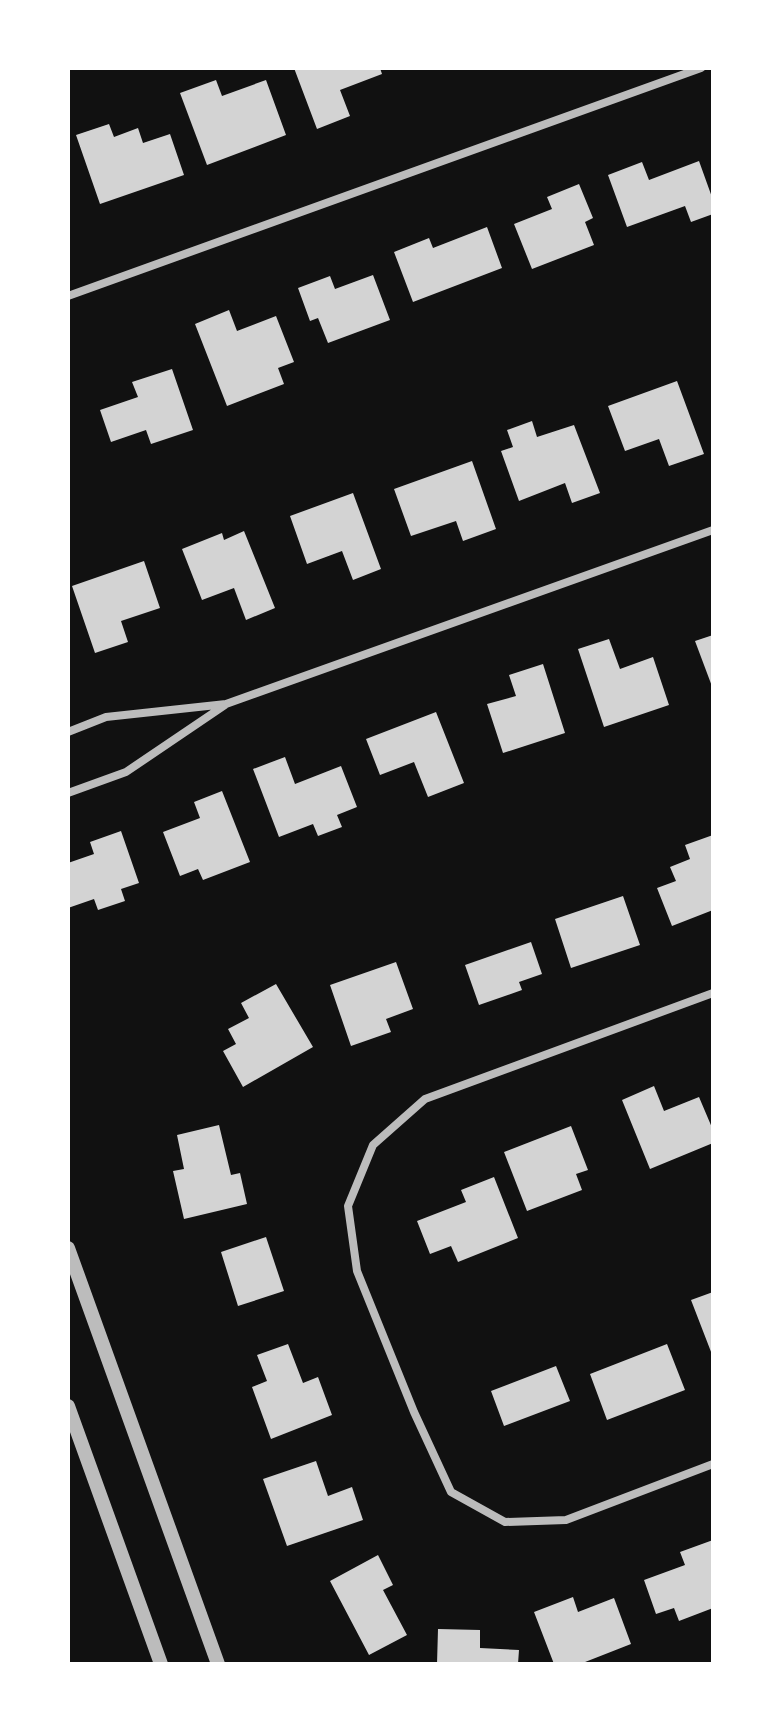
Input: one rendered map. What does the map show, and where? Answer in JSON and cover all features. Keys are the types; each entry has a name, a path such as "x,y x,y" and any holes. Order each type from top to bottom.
{"street":[{"path":"68,296 701,68"},
{"path":"68,732 106,717 226,704 713,530"},
{"path":"68,793 126,772 226,704"},
{"path":"713,993 425,1099 373,1145 348,1206 357,1271 414,1412 451,1492 505,1522 566,1520 713,1464"},
{"path":"68,1248 218,1664"},
{"path":"68,1406 161,1664"}],"building":[{"path":"294,68 380,68 382,74 340,90 350,116 317,129"},
{"path":"216,80 222,96 266,80 286,135 207,165 180,93"},
{"path":"109,124 114,137 138,128 143,143 170,134 184,175 100,204 76,135"},
{"path":"699,161 713,200 713,214 691,222 685,206 627,227 608,175 642,162 649,180"},
{"path":"579,184 593,218 585,222 594,245 532,269 514,224 552,209 547,197"},
{"path":"487,227 502,268 413,302 394,252 429,238 433,248"},
{"path":"373,275 390,320 328,343 318,318 310,321 298,288 330,276 335,289"},
{"path":"229,310 237,331 276,316 294,362 278,368 284,384 227,406 195,324"},
{"path":"172,369 193,430 151,444 146,430 111,442 100,410 138,397 132,382"},
{"path":"677,381 704,454 669,466 659,439 625,451 608,406"},
{"path":"532,421 537,437 574,425 600,493 572,503 565,483 519,501 501,451 513,447 507,430"},
{"path":"472,461 496,529 463,541 456,521 411,536 394,489"},
{"path":"353,493 381,569 353,580 342,551 307,564 290,516"},
{"path":"244,531 275,608 246,620 234,588 202,600 182,549 222,533 224,540"},
{"path":"144,561 160,608 121,621 128,642 95,653 72,586"},
{"path":"713,635 713,689 695,641"},
{"path":"609,639 620,669 653,657 669,705 604,727 578,649"},
{"path":"543,664 565,733 503,753 487,704 516,696 509,675"},
{"path":"436,712 464,783 428,797 414,762 380,775 366,739"},
{"path":"285,757 295,784 341,766 357,807 337,815 342,827 318,836 313,824 279,837 253,769"},
{"path":"222,791 250,862 203,880 198,869 180,876 163,832 200,818 194,802"},
{"path":"121,831 139,883 121,889 125,901 98,910 94,899 68,908 68,863 94,854 90,842"},
{"path":"713,835 713,910 672,926 657,888 676,881 670,867 690,859 685,845"},
{"path":"623,896 640,945 571,968 555,919"},
{"path":"531,942 542,974 519,982 522,990 479,1005 465,965"},
{"path":"396,962 413,1009 386,1019 391,1032 351,1046 330,985"},
{"path":"276,984 313,1047 243,1087 223,1051 236,1044 228,1029 249,1018 241,1003"},
{"path":"654,1086 664,1111 699,1097 713,1130 713,1143 650,1169 622,1100"},
{"path":"219,1125 231,1175 240,1173 247,1204 184,1219 173,1171 184,1169 177,1135"},
{"path":"571,1126 588,1170 576,1174 582,1190 527,1211 504,1152"},
{"path":"494,1177 518,1238 458,1262 451,1246 430,1254 417,1221 466,1202 461,1190"},
{"path":"266,1237 284,1291 238,1306 221,1252"},
{"path":"713,1292 713,1357 691,1300"},
{"path":"288,1344 303,1383 318,1377 332,1415 271,1439 252,1387 267,1381 257,1355"},
{"path":"667,1344 685,1390 607,1420 590,1374"},
{"path":"556,1366 570,1401 504,1426 491,1391"},
{"path":"316,1461 328,1496 352,1487 363,1520 287,1546 263,1479"},
{"path":"713,1540 713,1608 679,1621 674,1608 656,1614 644,1580 685,1565 680,1552"},
{"path":"378,1555 393,1585 383,1590 407,1635 369,1655 330,1581"},
{"path":"573,1597 578,1612 614,1598 631,1644 580,1664 554,1664 534,1612"},
{"path":"438,1629 480,1630 480,1648 519,1650 518,1664 437,1664"}]}
